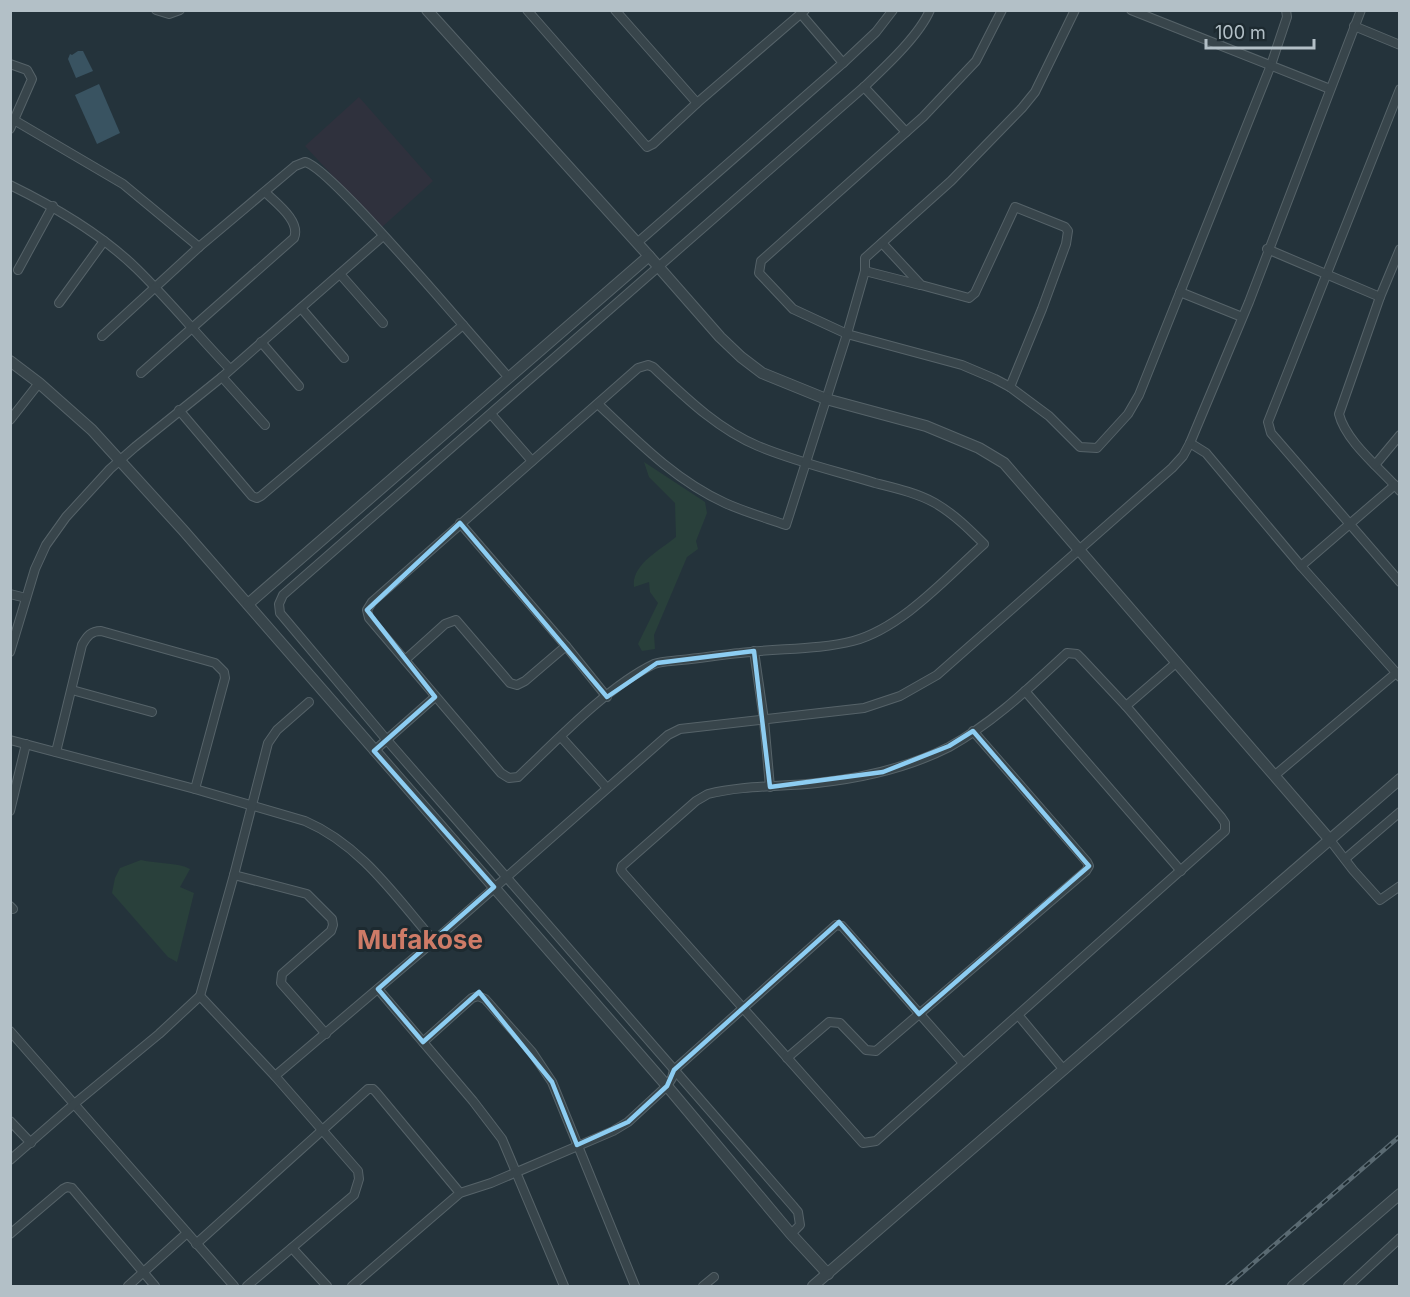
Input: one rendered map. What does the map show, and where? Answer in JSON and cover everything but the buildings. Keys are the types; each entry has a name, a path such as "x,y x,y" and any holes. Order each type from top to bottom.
{"street":[{"path":"156,10 169,14 180,10"},
{"path":"426,10 720,337 741,357 762,373 826,399 926,426 979,448 1004,463 1380,900 1400,886"},
{"path":"527,10 643,145 650,146 803,12 843,63"},
{"path":"615,10 697,103"},
{"path":"637,243 843,63 876,32 893,10"},
{"path":"791,1234 800,1225 798,1212 386,739 280,612 279,604 283,595 864,87 925,21 930,10"},
{"path":"1002,10 976,61 923,117 761,261 759,273 793,309 847,334 962,365 1010,387 1049,416 1080,447 1097,448 1128,414 1140,395 1271,64 1287,17 1286,10"},
{"path":"598,404 648,452 703,490 725,503 786,525 847,334 865,272 865,258 951,181 1035,92 1076,10"},
{"path":"1131,10 1330,89"},
{"path":"275,1076 434,941 674,731 864,708 917,688 937,675 1172,468 1183,456 1190,443 1242,317 1360,10"},
{"path":"1354,26 1400,45"},
{"path":"10,64 27,70 32,75 10,129"},
{"path":"864,87 906,132"},
{"path":"1400,89 1268,422 1271,433 1400,582"},
{"path":"14,120 123,183 199,247"},
{"path":"102,336 153,287 265,192 300,163 310,163 351,201 509,378"},
{"path":"10,185 53,206 104,241 136,268 230,369"},
{"path":"141,373 190,327 294,238 296,230 294,223 265,192"},
{"path":"18,270 53,206"},
{"path":"865,272 969,298 1015,207 1065,227 1068,231 1066,244 1010,387"},
{"path":"10,652 35,569 46,545 66,517 120,460 222,377 383,236"},
{"path":"59,303 104,241"},
{"path":"882,243 921,285"},
{"path":"1268,249 1380,297"},
{"path":"1301,566 1397,488 1355,442 1343,426 1339,414 1380,297 1400,249"},
{"path":"248,603 649,256"},
{"path":"340,274 383,323"},
{"path":"1180,292 1242,317"},
{"path":"301,308 344,358"},
{"path":"179,410 252,496 257,498 463,325"},
{"path":"261,342 299,386"},
{"path":"10,361 39,383 92,430 120,460 248,603 374,751 667,1086 791,1234 828,1274"},
{"path":"648,365 653,367 691,403 755,445 807,463 916,494 957,517 984,544 906,613 870,635 853,641 828,645 657,663 633,676 607,697 518,777 509,778 501,773 369,618 367,610 369,606 460,523 638,368 648,365"},
{"path":"222,377 265,425"},
{"path":"10,420 39,383"},
{"path":"490,414 532,461"},
{"path":"1375,465 1400,435"},
{"path":"1190,443 1206,453 1301,566 1398,675 1274,776"},
{"path":"460,523 607,697"},
{"path":"10,594 26,598"},
{"path":"405,660 445,624 456,620 510,683 518,685 566,646"},
{"path":"56,752 82,645 93,631 101,630 215,663 224,672 225,678 195,789"},
{"path":"754,651 764,720 770,787"},
{"path":"1067,653 1073,653 1082,658 1126,706 1221,817 1226,826 1223,835 876,1141 867,1144 857,1138 621,870 622,866 703,796 713,793 818,783 883,772 938,751 973,731 1025,691 1067,653"},
{"path":"1126,706 1177,662"},
{"path":"72,690 152,712"},
{"path":"1025,691 1181,871"},
{"path":"374,751 435,697"},
{"path":"10,1160 201,996 271,736 309,702"},
{"path":"786,1058 829,1022 840,1023 866,1050 876,1051 1086,871 1089,866 1088,862 973,731"},
{"path":"561,737 607,788"},
{"path":"10,740 195,789 313,825 350,847 362,857 434,941"},
{"path":"10,811 26,744"},
{"path":"813,1287 1400,779"},
{"path":"1345,859 1400,812"},
{"path":"234,875 307,894 332,919 331,931 282,974 281,978 281,982 326,1034"},
{"path":"352,1287 460,1193 518,1172 620,1127 667,1086 674,1070 839,924 963,1063"},
{"path":"378,989 502,1138 564,1287"},
{"path":"201,996 358,1171 358,1187 354,1195 247,1287"},
{"path":"423,1042 472,998 478,996 485,999 532,1052 552,1082 635,1287"},
{"path":"1019,1016 1064,1070"},
{"path":"10,1031 234,1287"},
{"path":"196,1244 368,1089 373,1089 460,1193"},
{"path":"10,1121 31,1143"},
{"path":"10,1234 68,1187 72,1188 155,1287"},
{"path":"1293,1287 1400,1194"},
{"path":"128,1287 187,1233"},
{"path":"1348,1287 1400,1238"},
{"path":"292,1248 327,1287"},
{"path":"703,1287 714,1277"}],"highlighted area":[{"path":"460,523 607,697 657,663 754,651 770,787 883,772 949,746 973,731 1089,866 919,1014 839,922 674,1070 667,1086 628,1122 577,1145 552,1082 479,992 423,1042 378,989 494,887 374,751 435,697 367,610"}],"shaded area":[{"path":"83,51 93,71 76,78 68,59 70,54"},
{"path":"99,84 120,133 97,144 75,95"},
{"path":"359,97 433,181 381,228 305,146"}],"green space":[{"path":"644,462 705,502 707,513 696,541 698,549 687,557 654,635 655,649 642,651 638,644 658,603 650,592 649,582 634,587 634,579 648,559 676,537 675,503 649,477"},
{"path":"141,860 179,865 190,869 180,887 194,893 177,962 168,957 112,893 120,868"}],"railway":[{"path":"1227,1286 1400,1136"}],"district":[{"name":"Mufakose","path":"420,939"}]}
